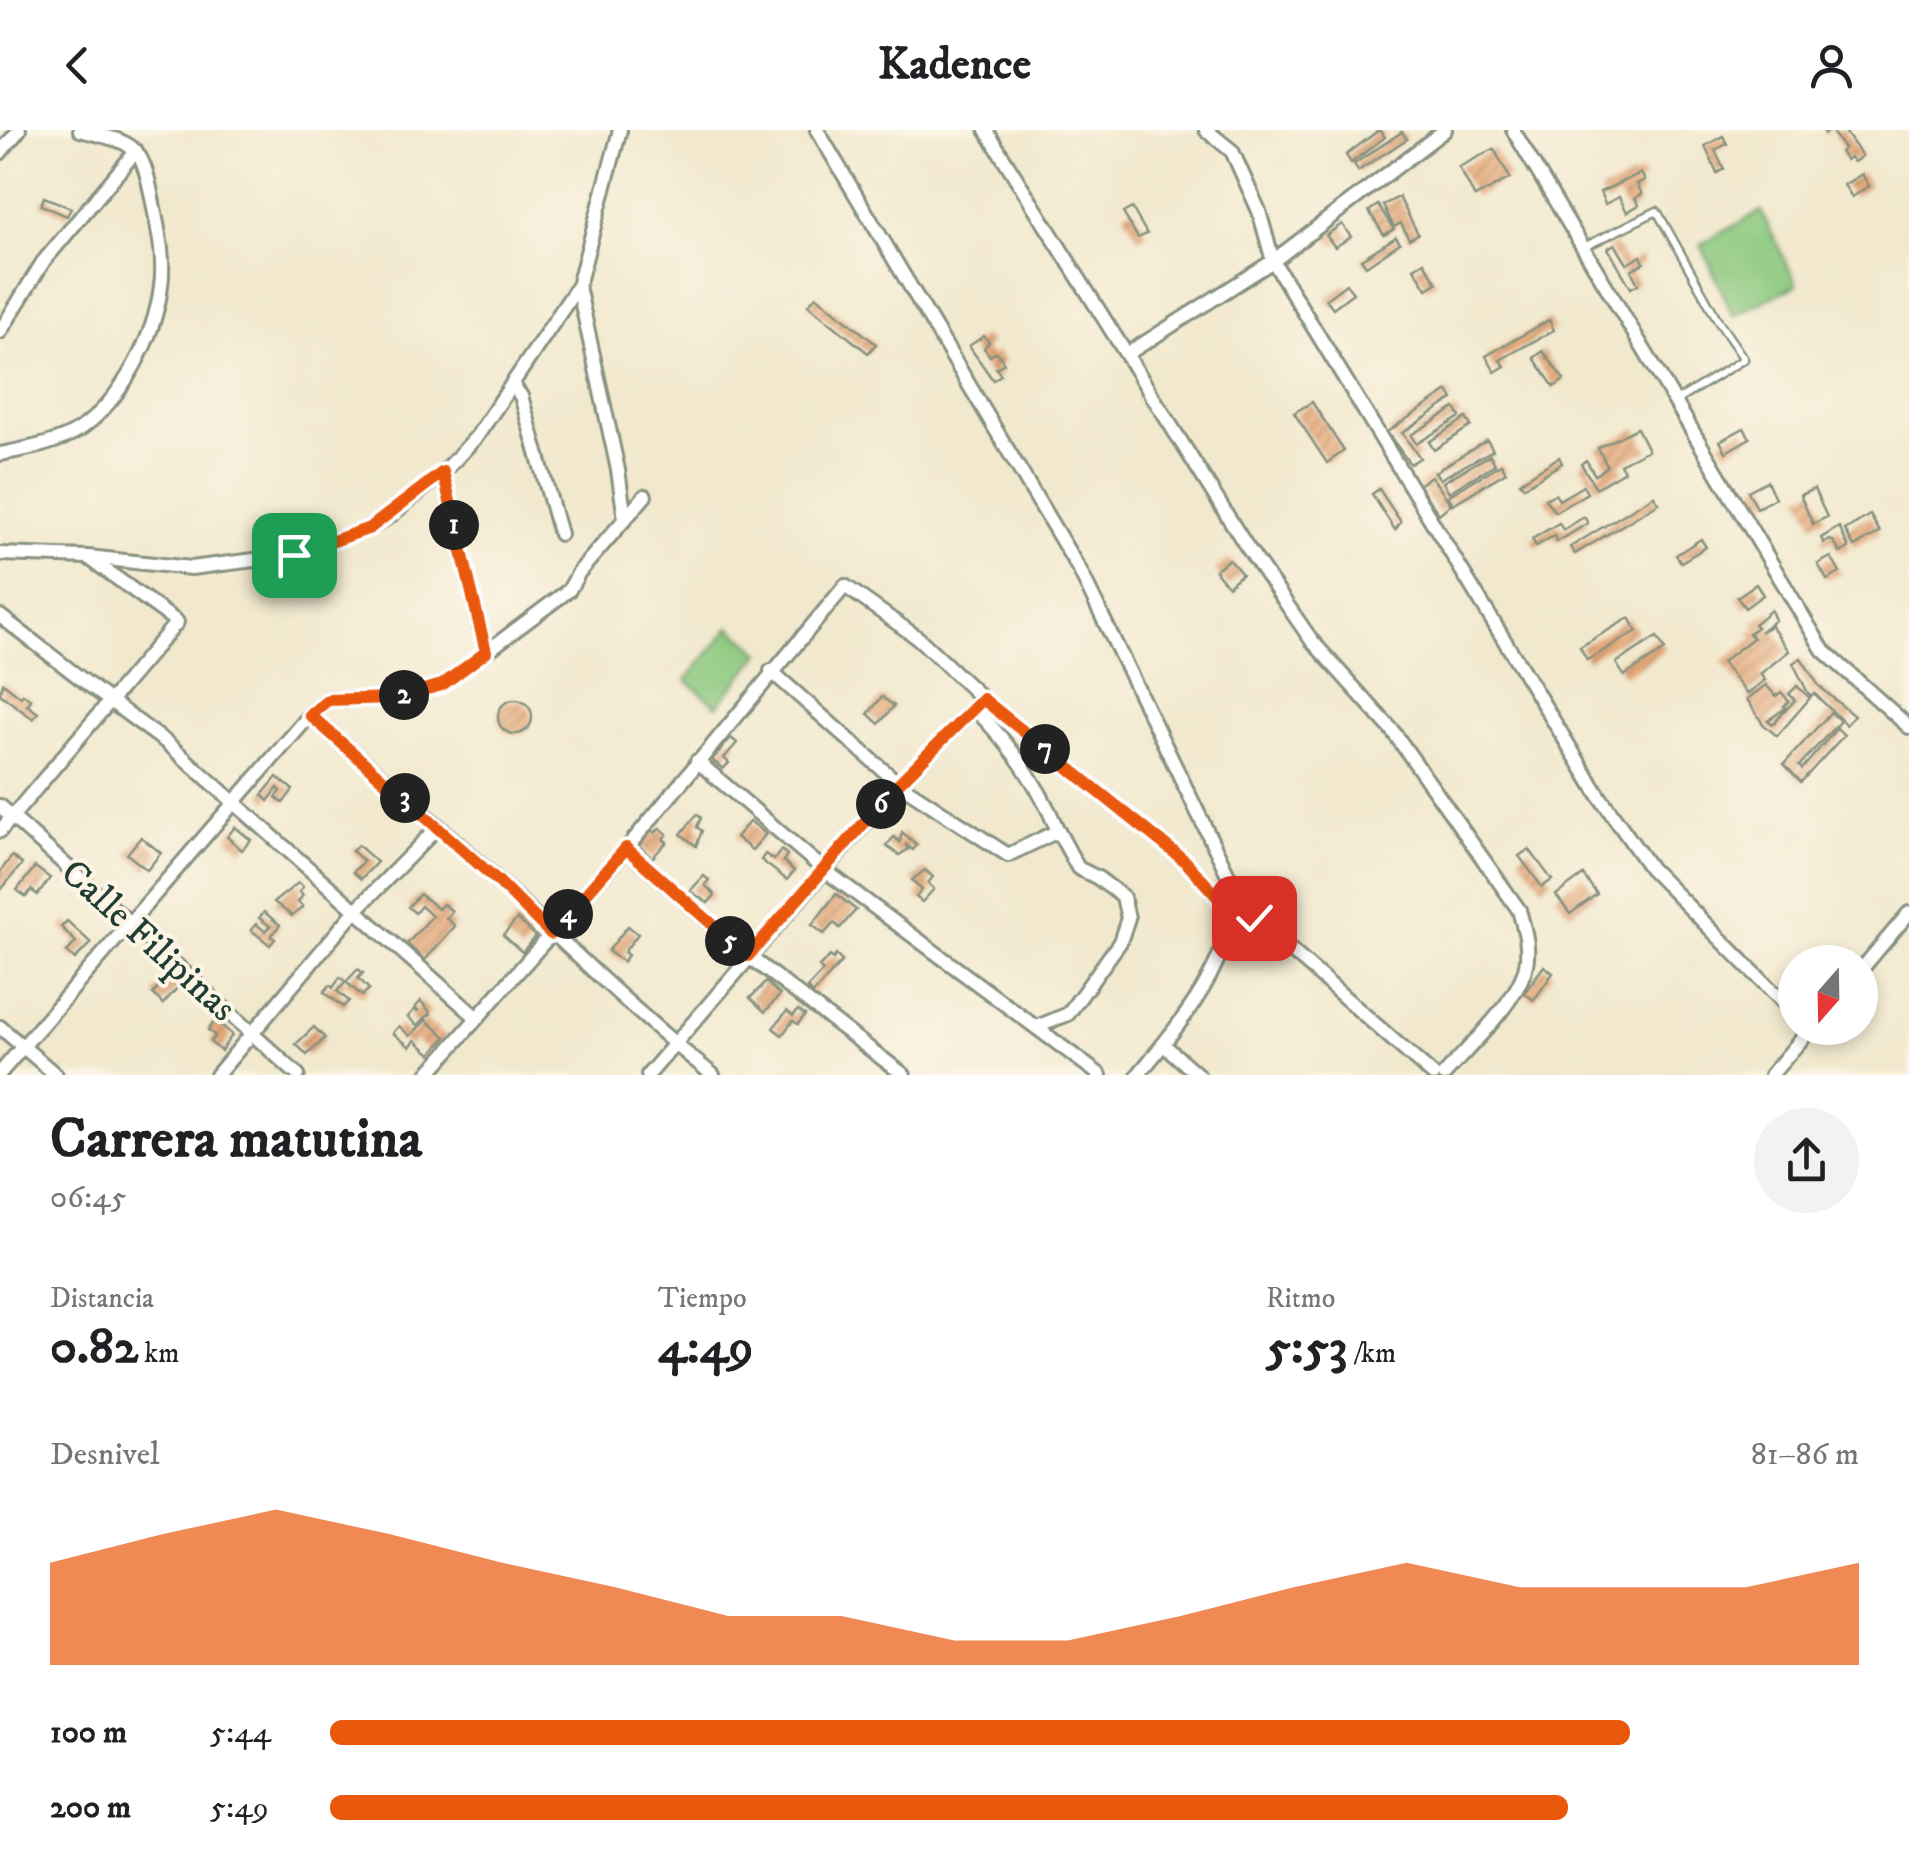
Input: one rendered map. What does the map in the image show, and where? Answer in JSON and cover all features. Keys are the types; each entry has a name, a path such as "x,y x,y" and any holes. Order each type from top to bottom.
{"street":[{"path":"0,153 19,130"},
{"path":"0,454 36,447 79,430 113,397 136,361 162,286 150,184 136,152 114,140 80,130"},
{"path":"0,554 88,557 191,568 294,555 370,528 443,472 477,436 578,286 620,130"},
{"path":"817,130 1080,572 1235,889 1254,918 1434,1075"},
{"path":"986,130 1245,544 1312,640 1392,730 1519,910 1527,939 1526,967 1514,993 1444,1075"},
{"path":"1206,130 1232,152 1259,212 1273,260 1600,796 1650,868 1778,997"},
{"path":"1127,354 1273,260 1445,130"},
{"path":"1513,130 1823,650 1909,728"},
{"path":"2,326 44,262 136,152"},
{"path":"578,286 625,519"},
{"path":"512,384 521,396 560,534"},
{"path":"443,472 486,652"},
{"path":"0,1073 310,715 328,700 393,698 442,685 569,590 579,572 644,496"},
{"path":"0,832 176,622 88,557"},
{"path":"427,1075 626,848 844,586 918,638 979,703 1042,793 1078,868 1123,897 1128,918 1120,942 1068,1014 1038,1027"},
{"path":"0,616 166,742 476,1018"},
{"path":"771,671 898,784 1008,855 1058,831"},
{"path":"979,703 1185,861 1232,913 1254,918"},
{"path":"648,1075 898,784 979,703"},
{"path":"310,715 438,827 551,934 714,1075"},
{"path":"697,762 823,869 1100,1075"},
{"name":"Calle Filipinas","path":"0,806 298,1075"},
{"path":"217,1075 356,910 438,827"},
{"path":"626,848 748,956 904,1075"},
{"path":"1138,1075 1164,1045 1212,974 1226,944 1232,913"},
{"path":"1878,949 1909,913"},
{"path":"0,1026 56,1075"},
{"path":"1164,1045 1198,1075"},
{"path":"1771,1075 1796,1045"}],"lane":[{"path":"1584,247 1657,211 1744,359 1675,402"}],"green space":[{"path":"1761,211 1797,285 1733,316 1701,244"},
{"path":"730,627 761,653 717,706 686,680"}],"building":[{"path":"1379,130 1385,137 1351,163 1346,155"},
{"path":"1831,130 1844,130 1862,156 1854,162 1850,157 1846,160 1840,152 1844,149"},
{"path":"1402,132 1407,139 1358,171 1354,164"},
{"path":"1723,136 1727,144 1715,150 1724,169 1717,173 1705,146"},
{"path":"1494,149 1510,178 1475,197 1459,167"},
{"path":"1641,173 1645,180 1637,184 1642,194 1635,198 1639,205 1627,212 1619,197 1605,204 1600,192"},
{"path":"1862,174 1869,186 1852,197 1844,185"},
{"path":"44,197 71,208 67,216 41,205"},
{"path":"1399,197 1418,234 1409,239 1401,223 1394,227 1383,205"},
{"path":"1378,205 1394,229 1384,235 1369,211"},
{"path":"1132,208 1147,234 1138,238 1123,213"},
{"path":"1342,224 1351,237 1335,247 1326,235"},
{"path":"1396,237 1400,243 1366,266 1361,259"},
{"path":"1615,244 1627,264 1641,256 1644,263 1631,270 1638,284 1631,288 1608,248"},
{"path":"1424,262 1437,283 1427,289 1414,268"},
{"path":"1346,284 1353,293 1333,308 1326,299"},
{"path":"816,296 876,344 868,353 808,305"},
{"path":"1549,320 1554,330 1500,360 1505,366 1495,372 1486,356"},
{"path":"984,336 989,342 984,348 990,356 997,352 1004,363 996,368 1001,375 993,380 969,346"},
{"path":"1543,351 1564,380 1554,387 1534,358"},
{"path":"1448,391 1453,399 1402,433 1420,458 1410,464 1387,432"},
{"path":"1312,402 1344,451 1327,463 1294,413"},
{"path":"1455,408 1460,417 1416,444 1411,435"},
{"path":"1466,418 1471,426 1434,450 1429,442"},
{"path":"1637,428 1648,450 1620,464 1624,471 1596,488 1581,464 1586,460 1595,475 1599,473 1607,466 1598,448"},
{"path":"1744,428 1750,438 1726,452 1720,441"},
{"path":"1487,440 1493,450 1440,479 1435,472"},
{"path":"1490,455 1495,464 1449,492 1443,482"},
{"path":"1559,457 1562,463 1524,487 1520,482"},
{"path":"1501,464 1506,472 1453,504 1448,496"},
{"path":"1431,476 1451,504 1439,514 1418,485"},
{"path":"1767,481 1775,498 1757,508 1748,491"},
{"path":"1583,486 1587,493 1555,512 1545,499 1555,494 1559,500"},
{"path":"1379,489 1401,522 1395,530 1372,494"},
{"path":"1814,489 1827,517 1813,524 1800,495"},
{"path":"1654,496 1659,503 1575,554 1570,547"},
{"path":"1870,515 1880,532 1854,547 1845,530"},
{"path":"1584,517 1588,523 1557,542 1554,536 1536,546 1532,539 1559,523 1563,530"},
{"path":"1839,527 1849,548 1840,553 1834,542 1824,543 1821,538"},
{"path":"1701,539 1706,547 1681,562 1676,555"},
{"path":"1831,557 1840,573 1827,580 1818,564"},
{"path":"1229,559 1242,574 1228,586 1215,570"},
{"path":"1756,584 1763,595 1745,608 1737,597"},
{"path":"1771,610 1775,620 1760,632 1771,626 1789,651 1760,674 1765,680 1747,694 1722,662 1753,638 1749,633 1757,627 1754,624"},
{"path":"1629,618 1637,631 1587,660 1580,647"},
{"path":"1657,637 1665,650 1624,676 1616,663"},
{"path":"1801,658 1819,686 1854,716 1846,725 1814,693 1811,696 1807,691 1793,663"},
{"path":"3,683 31,700 27,705 38,713 33,719 0,694"},
{"path":"1766,685 1776,696 1781,692 1789,701 1786,708 1768,720 1773,724 1795,700 1789,694 1797,686 1810,698 1777,736 1763,724 1747,699"},
{"path":"882,697 894,706 879,724 868,714"},
{"path":"515,700 527,705 532,717 527,729 515,734 503,729 498,717 503,705"},
{"path":"1831,712 1840,721 1799,766 1802,769 1837,728 1844,735 1801,782 1784,764"},
{"path":"731,738 737,743 724,758 729,763 723,769 712,760"},
{"path":"277,777 293,790 283,803 276,797 281,791 278,788 268,801 262,795"},
{"path":"697,814 701,818 697,827 702,831 696,846 681,834"},
{"path":"750,821 766,834 752,850 736,837"},
{"path":"235,827 251,840 242,850 227,837"},
{"path":"650,828 655,833 660,828 667,834 663,839 667,842 652,858 638,845"},
{"path":"902,832 917,845 913,850 905,844 909,849 899,855 886,846 894,837 900,842"},
{"path":"141,837 161,853 147,870 127,854"},
{"path":"358,845 377,862 361,879 353,872 364,861 352,851"},
{"path":"1529,849 1552,880 1542,887 1519,856"},
{"path":"781,850 787,855 783,861 794,871 787,880 761,860 765,854 774,860"},
{"path":"12,856 22,864 0,891 0,872"},
{"path":"35,867 50,878 38,895 31,890 26,897 17,890"},
{"path":"925,870 933,877 928,883 934,889 922,902 916,897 922,890 912,880"},
{"path":"1583,875 1597,894 1570,914 1556,895"},
{"path":"704,876 709,880 705,885 715,895 708,903 690,891"},
{"path":"298,883 303,887 298,902 303,907 292,916 274,902"},
{"path":"420,894 438,909 443,904 452,911 446,918 455,926 425,960 407,944 432,916 421,906 415,913 408,907"},
{"path":"836,894 856,910 840,928 834,923 824,934 812,925"},
{"path":"264,912 280,925 271,936 275,939 270,945 251,930 256,924 265,931 270,926 259,918"},
{"path":"517,919 536,936 522,952 503,935"},
{"path":"67,921 91,943 75,959 67,952 76,942 61,927"},
{"path":"628,926 638,934 624,952 628,955 623,962 608,951"},
{"path":"836,955 842,961 813,994 807,988 823,971 819,967"},
{"path":"1544,966 1553,973 1534,1000 1524,993"},
{"path":"358,969 363,973 358,978 369,989 362,996 346,982"},
{"path":"340,977 346,982 337,991 349,1001 343,1007 324,992 330,985 333,988"},
{"path":"167,978 178,987 163,1004 153,994"},
{"path":"766,982 780,995 765,1012 750,998"},
{"path":"421,1001 431,1013 417,1025 408,1017 414,1010 419,1011 415,1008"},
{"path":"798,1010 805,1015 798,1024 793,1021 782,1035 773,1028 787,1011 793,1016"},
{"path":"216,1020 232,1035 221,1051 210,1042 215,1036 208,1030"},
{"path":"426,1020 446,1037 431,1054 415,1040 410,1047 393,1033 399,1026 410,1036"},
{"path":"314,1027 325,1038 307,1055 296,1044"}],"route":[{"path":"294,555 370,528 443,472 486,652 442,685 393,698 328,700 310,715 499,882 551,934 626,848 748,956 898,784 983,699 1185,861 1232,913 1254,918"}]}
